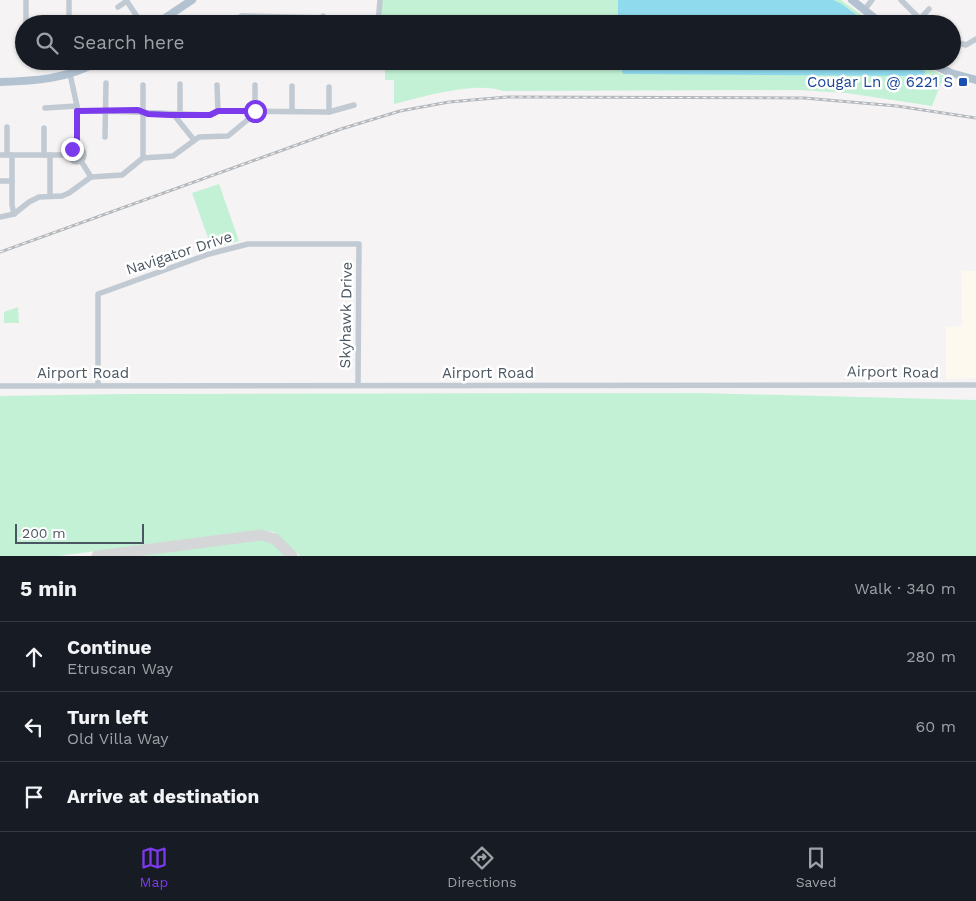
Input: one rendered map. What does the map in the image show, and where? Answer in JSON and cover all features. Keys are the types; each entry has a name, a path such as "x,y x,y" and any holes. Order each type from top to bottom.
{"main road":[{"path":"170,15 192,0"},
{"path":"852,0 872,15"},
{"path":"0,82 39,80 70,74 79,70"},
{"path":"944,70 976,80"}],"street":[{"path":"26,0 26,15"},
{"path":"69,0 70,15"},
{"path":"379,15 380,0"},
{"path":"865,9 872,0"},
{"path":"901,0 915,15"},
{"path":"118,7 127,1 136,15"},
{"path":"926,15 929,9"},
{"path":"961,44 966,45 975,40"},
{"path":"70,74 77,109 77,147"},
{"path":"106,83 106,137"},
{"path":"180,84 177,115 194,140"},
{"path":"218,84 218,111"},
{"path":"143,85 143,158"},
{"path":"0,216 14,214 34,199 69,194 91,177 120,176 143,158 174,156 199,137 228,136 251,117 255,111 255,86"},
{"path":"292,86 292,111"},
{"path":"329,86 330,112"},
{"path":"45,108 210,115 218,111 330,112 354,105"},
{"path":"7,128 6,155 12,181 14,214"},
{"path":"44,128 50,196"},
{"path":"69,155 72,149 77,147"},
{"path":"77,147 84,152 80,161"},
{"path":"6,155 69,155"},
{"path":"69,155 74,162 80,161"},
{"path":"80,161 91,177"},
{"path":"0,181 12,181"},
{"name":"Navigator Drive","path":"98,385 98,294 209,254 248,244 359,244"},
{"name":"Skyhawk Drive","path":"358,385 359,244"},
{"name":"Airport Road","path":"0,386 976,386"}],"shaded area":[{"path":"961,271 976,271 976,378 946,379 946,327 962,326"}],"green space":[{"path":"382,0 841,0 862,15 381,15"},
{"path":"385,70 932,70 944,76 932,106 847,93 800,90 503,91 492,88 449,91 394,104 394,80 385,80"},
{"path":"219,184 239,241 212,249 192,193"},
{"path":"18,307 19,323 4,323 4,312"},
{"path":"698,393 976,400 976,556 300,556 274,532 260,530 58,556 0,556 0,396"},
{"path":"262,540 273,543 286,556 133,556"}],"water":[{"path":"618,0 833,0 842,4 856,15 618,15"},
{"path":"622,70 923,70 926,72 921,76 623,74"}],"taxiway":[{"path":"97,556 261,535 275,539 292,556"}],"railway":[{"path":"0,252 341,129 400,111 449,102 507,97 804,98 897,106 976,118"}],"place":[{"name":"Cougar Ln @ 6221 S","path":"963,82"}],"route":[{"path":"72,149 77,147 77,111 138,110 148,114 210,115 218,111 255,111"}]}
